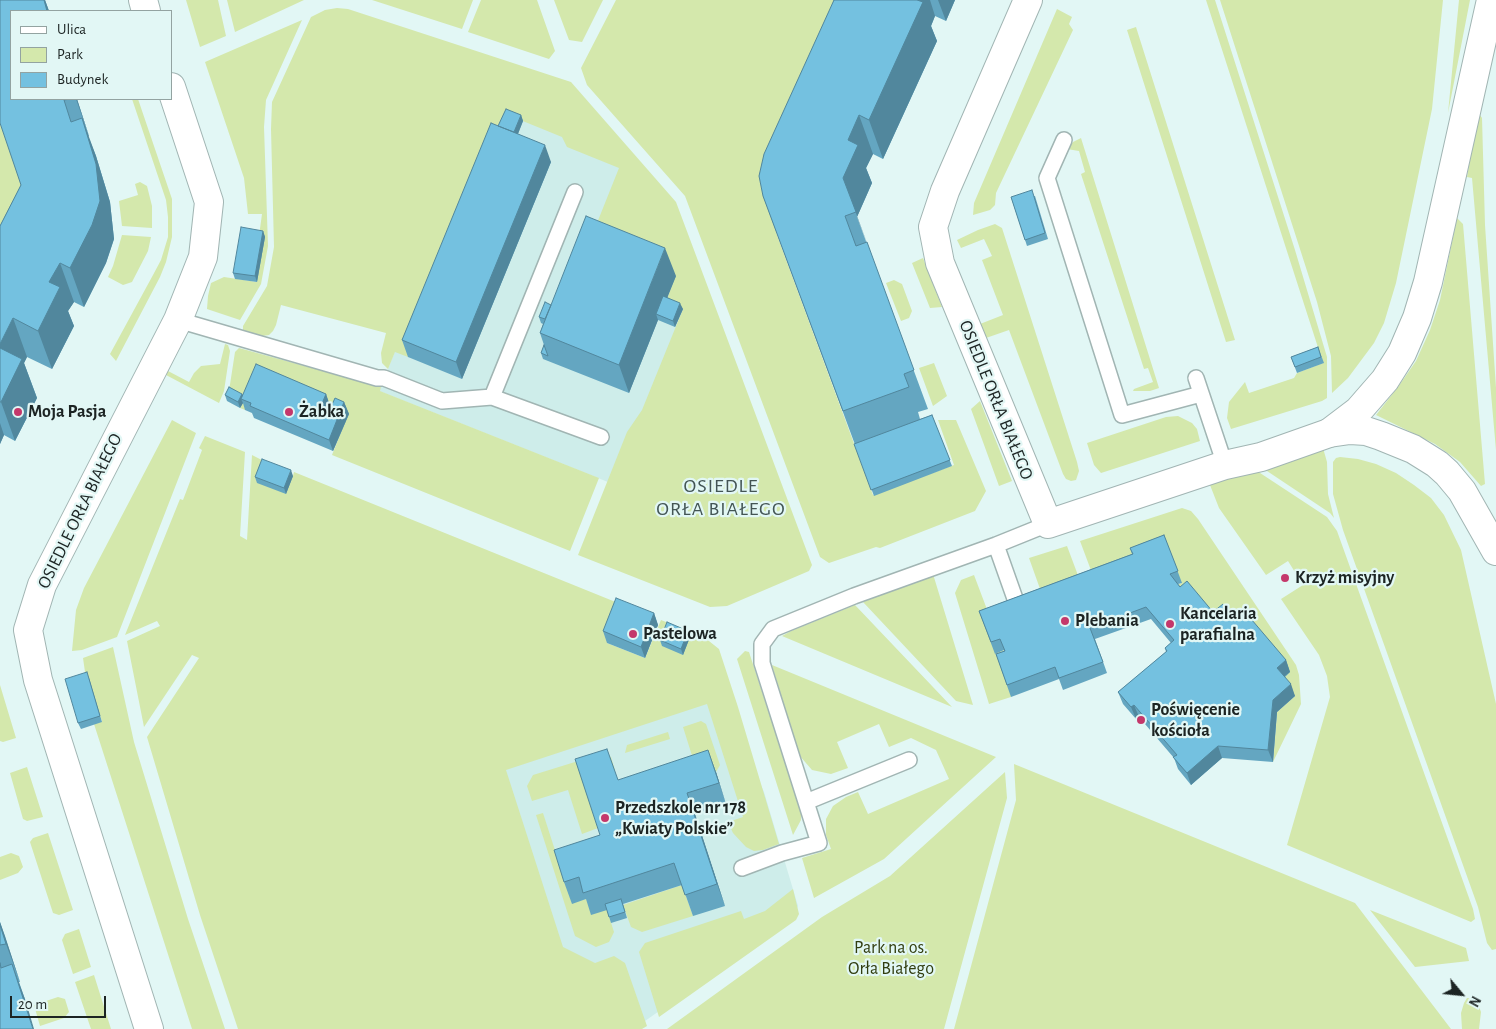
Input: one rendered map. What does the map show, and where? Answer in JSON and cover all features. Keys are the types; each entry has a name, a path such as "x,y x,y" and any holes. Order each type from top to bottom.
{"street":[{"name":"OSIEDLE ORŁA BIAŁEGO","path":"1028,0 945,191 933,227 940,263 1048,524"},
{"path":"1329,433 1358,411 1385,380 1402,353 1417,318 1428,282 1491,0"},
{"name":"OSIEDLE ORŁA BIAŁEGO","path":"149,1029 38,680 28,630 42,585 178,320 203,256 209,202 172,90"},
{"path":"1048,524 1225,465 1261,457 1329,433 1350,430 1366,431 1381,436 1413,449 1437,464 1456,482 1496,550"}],"lane":[{"path":"1064,140 1047,178 1122,415 1201,394"},
{"path":"492,397 575,192"},
{"path":"178,320 377,378 384,378 442,401 492,397 601,436"},
{"path":"1196,378 1225,465"},
{"path":"742,868 819,843 762,663 762,644 773,629 854,596 996,545 1048,524"},
{"path":"996,545 1019,610"},
{"path":"806,802 909,760"}],"shaded area":[{"path":"511,103 594,138 647,192 689,308 618,486 379,391 482,135"},
{"name":"Przedszkole nr 178 „Kwiaty Polskie”","path":"721,698 764,792 798,906 794,916 645,1021 507,1029 408,725"}],"green space":[{"path":"186,0 218,0 226,36 200,47"},
{"path":"227,0 304,0 235,32"},
{"path":"372,0 473,0 462,29"},
{"path":"481,0 537,0 555,51 549,59 468,32"},
{"path":"554,0 603,0 582,42 569,40"},
{"path":"616,0 866,0 773,214 777,235 873,495 954,465 938,420 956,420 986,491 975,511 880,548 876,547 829,563 820,557 685,196 587,85 581,68"},
{"path":"1206,0 1215,0 1327,357 1327,398 1231,429 1227,418 1229,402 1245,382 1249,393 1294,378 1297,373 1323,363"},
{"path":"1220,0 1443,0 1432,109 1396,283 1384,323 1374,343 1348,378 1332,393 1331,356 1317,302"},
{"path":"1459,0 1470,0 1448,113"},
{"path":"348,9 571,82 676,202 812,565 809,571 727,606 710,607 578,555 627,432 642,410 683,309 666,302 675,277 597,223 619,168 567,147 562,137 508,115 408,357 395,352 388,369 382,363 381,353 386,333 281,305 276,325 269,335 262,336 243,331 243,326 267,286 274,247 272,102 311,17 325,10"},
{"path":"1057,9 1072,17 1069,24 1073,30 996,193 995,205 990,210 973,215 974,203"},
{"path":"302,20 266,100 264,127 268,246 261,284 240,320 207,309 208,296 211,283 224,277 257,282 262,214 248,214 244,178 205,62"},
{"path":"1136,27 1235,340 1226,342 1127,30"},
{"path":"132,100 138,100 172,199 172,237 160,277 116,361 110,354 161,260 168,237 166,200"},
{"path":"1480,115 1482,118 1485,225 1496,388 1496,450 1472,178 1467,177 1477,117"},
{"path":"0,119 35,224 0,291"},
{"path":"1081,138 1159,388 1150,391 1133,391 1153,382 1148,368 1144,369 1081,174 1085,172 1079,151 1067,149 1073,142"},
{"path":"140,182 147,186 152,206 152,228 122,226 119,201 138,195 135,184"},
{"path":"1457,218 1463,224 1485,484 1481,486 1460,462 1435,444 1376,415 1416,361 1430,330 1440,300"},
{"path":"995,224 1002,228 1077,462 1079,471 1076,480 1066,479 1063,474 1009,330 986,338 980,324 1003,315 982,260 992,256 984,239 961,248 957,240"},
{"path":"122,235 151,237 148,251 132,282 123,285 108,277"},
{"path":"923,258 942,307 930,308 912,263"},
{"path":"894,280 902,284 912,311 909,318 901,321 886,283"},
{"path":"225,344 228,345 230,351 224,391 219,403 166,375 168,371 189,382 201,366 220,364"},
{"path":"239,348 381,387 380,391 599,478 570,551 332,455 348,414 322,424 330,406 260,376 245,410 240,408 244,400 229,391 235,352"},
{"path":"934,363 947,396 933,406 919,368"},
{"path":"980,401 1012,481 999,486 971,409"},
{"path":"1178,416 1192,423 1197,429 1200,441 1101,473 1094,465 1087,443 1166,417"},
{"path":"172,420 196,433 117,637 82,650 72,651 76,610 84,588"},
{"path":"205,436 245,452 240,536 247,540 252,455 293,476 294,472 623,605 607,643 645,658 661,620 671,624 662,646 677,626 704,637 719,649 779,844 754,851 746,847 733,833 728,822 743,817 707,704 506,770 563,947 595,963 614,956 625,963 647,1026 642,1029 238,1029 200,915 147,737 199,658 192,655 144,727 127,641 160,626 157,621 125,635 180,499 183,500 202,450 199,448"},
{"path":"1323,448 1327,462 1328,494 1334,518 1330,513 1267,471 1266,465"},
{"path":"1340,457 1376,464 1396,473 1431,498 1444,515 1461,550 1496,704 1496,949 1492,950 1487,943 1478,907 1343,530 1333,494 1333,462 1336,458"},
{"path":"1254,469 1327,517 1337,531 1473,909 1475,919 1471,922 1287,845 1330,697 1327,676 1319,655 1281,599 1303,585 1288,561 1266,575 1219,508 1210,485"},
{"path":"1182,508 1191,511 1198,519 1296,665 1299,675 1301,704 1273,762 1277,712 1295,696 1174,586 1182,583 1095,581 1080,541"},
{"path":"1067,546 1082,586 1044,600 1029,558"},
{"path":"933,574 973,705 956,701 863,602"},
{"path":"974,575 991,620 995,653 1004,650 1009,663 1011,697 989,704 955,593 961,580"},
{"path":"855,605 952,707 782,636"},
{"path":"113,647 134,742 188,919 225,1029 192,1029 94,724 102,721 86,679 83,658"},
{"path":"745,651 749,652 801,811 801,820 793,835 737,659"},
{"path":"772,665 996,757 884,859 814,898 802,858 831,849 826,835 826,819 833,806 846,797 858,792 868,814 949,779 936,750 911,738 889,747 879,724 837,742 848,768 831,774 812,770 799,755"},
{"path":"0,685 16,738 3,742 0,741"},
{"path":"701,721 706,724 720,765 716,772 669,787 694,762 683,727"},
{"path":"668,732 670,739 625,753 627,745"},
{"path":"604,753 611,757 615,770 598,828 582,834 568,790 532,801 527,786 533,775"},
{"path":"1014,764 1355,903 1451,1029 954,1029 1016,800"},
{"path":"27,767 43,817 27,821 23,819 10,773"},
{"name":"Park na os. Orła Białego","path":"1005,772 1007,798 944,1029 667,1029 822,917 890,876"},
{"path":"543,813 572,903 586,899 607,910 614,932 609,942 596,947 575,936 536,815"},
{"path":"48,833 73,910 59,915 53,913 30,842 33,838"},
{"path":"11,853 19,856 23,867 18,873 0,880 0,857"},
{"path":"682,885 693,916 642,932 631,927 623,905"},
{"path":"793,889 799,914 796,920 659,1017 639,952 645,943 741,911 744,919 765,911"},
{"path":"1370,910 1466,948 1469,961 1415,967"},
{"path":"79,929 91,967 73,974 62,940 65,934"},
{"path":"94,975 111,1029 91,1029 75,982"},
{"path":"58,997 65,999 69,1012 64,1018 40,1026 34,1005"},
{"path":"1467,998 1474,998 1478,1004 1481,1012 1479,1029 1462,1029 1461,1013"}],"building":[{"path":"0,0 44,0 47,10 10,10 10,100 64,100 71,122 82,118 96,164 100,201 92,225 70,268 60,263 49,282 60,287 38,331 13,318 0,344 0,226 21,185 0,123"},
{"path":"834,0 917,0 923,2 869,120 859,115 848,140 858,145 843,178 856,212 845,216 856,246 867,242 914,370 904,374 909,387 843,411 763,196 759,176 764,154"},
{"path":"506,109 521,115 514,132 498,126"},
{"path":"491,123 545,145 456,362 402,340"},
{"path":"1032,190 1045,233 1025,240 1011,197"},
{"path":"586,216 665,248 619,365 540,333"},
{"path":"241,227 263,231 255,276 233,273"},
{"path":"663,296 680,303 673,321 656,314"},
{"path":"545,302 551,305 545,319 539,317"},
{"path":"544,345 548,356 541,353"},
{"path":"1318,347 1321,357 1295,367 1291,357"},
{"path":"0,348 22,359 1,402 0,402"},
{"name":"Żabka","path":"256,364 326,394 318,413 327,416 335,398 344,402 329,440 250,406 251,403 241,399"},
{"path":"229,387 242,394 238,402 225,395"},
{"path":"932,415 950,460 871,490 854,444"},
{"path":"262,459 291,470 284,488 255,477"},
{"path":"1164,535 1178,571 1170,574 1180,587 1187,581 1213,612 1223,604 1237,620 1246,613 1286,660 1277,668 1291,684 1273,700 1268,750 1218,746 1187,773 1173,757 1177,755 1134,705 1131,707 1118,692 1167,651 1165,648 1174,640 1146,607 1090,628 1103,662 1059,678 1055,667 1007,685 996,654 1005,651 1000,639 991,642 979,611 1133,554 1130,548"},
{"path":"616,598 654,613 641,647 603,631"},
{"path":"667,622 688,631 681,649 660,640"},
{"path":"87,672 100,716 78,723 65,679"},
{"path":"607,749 618,780 708,750 719,783 687,793 717,884 685,895 674,863 583,893 579,877 564,882 554,850 600,835 575,759"},
{"path":"621,899 625,912 609,917 605,904"},
{"path":"0,925 6,944 0,945"},
{"path":"0,963 1,968 12,964 33,1029 0,1029"}],"place":[{"name":"Moja Pasja","path":"18,412"},
{"name":"Żabka","path":"289,412"},
{"name":"Krzyż misyjny","path":"1285,578"},
{"name":"Plebania","path":"1065,621"},
{"name":"Kancelaria parafialna","path":"1170,624"},
{"name":"Pastelowa","path":"633,634"},
{"name":"Poświęcenie kościoła","path":"1141,720"},
{"name":"Przedszkole nr 178 „Kwiaty Polskie”","path":"605,818"}],"district":[{"name":"OSIEDLE ORŁA BIAŁEGO","path":"721,498"}]}
